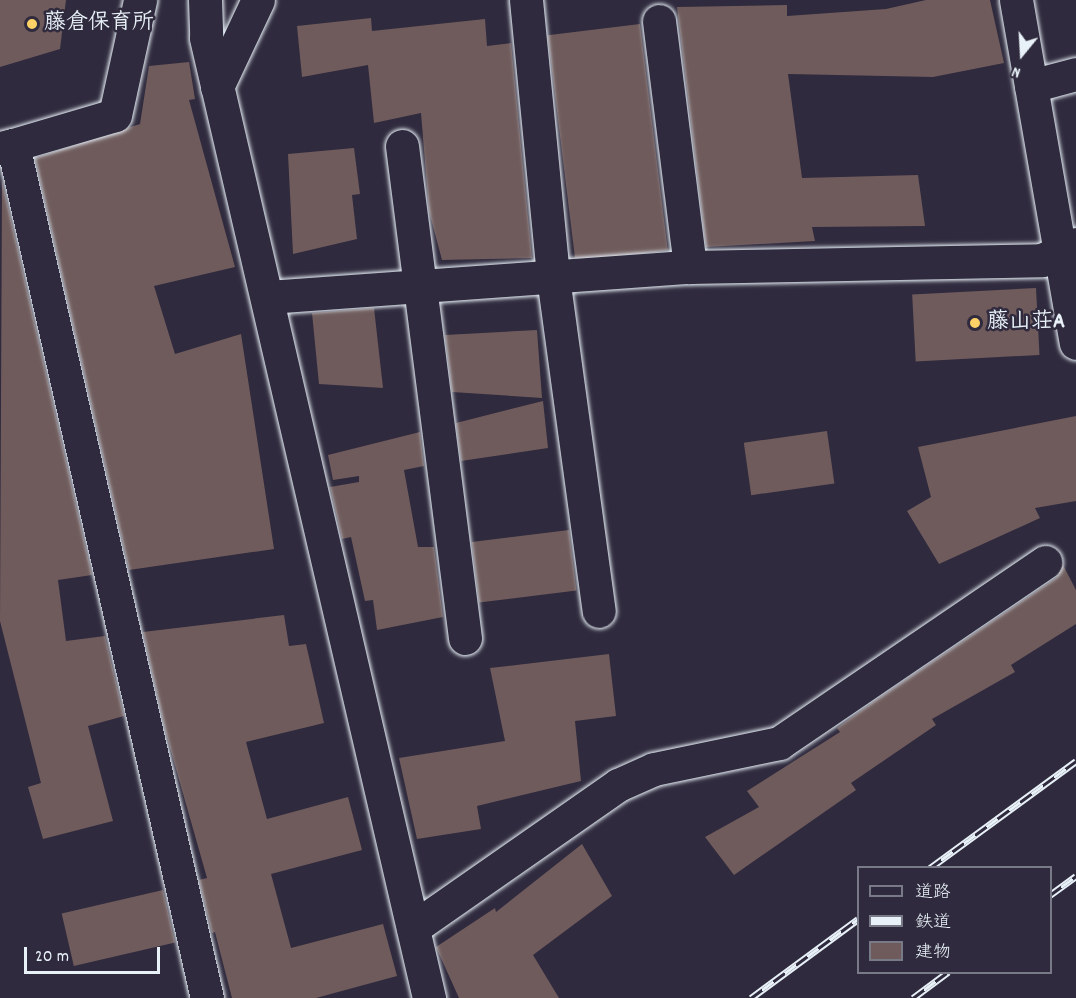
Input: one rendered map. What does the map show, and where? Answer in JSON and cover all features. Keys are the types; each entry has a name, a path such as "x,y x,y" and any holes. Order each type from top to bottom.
{"street":[{"path":"140,0 115,115 6,147 207,998"},
{"path":"205,0 206,38 429,998"},
{"path":"217,87 258,0"},
{"path":"526,0 553,277 599,611"},
{"path":"1016,0 1031,86 1068,246 1076,343"},
{"path":"659,21 690,267"},
{"path":"1031,86 1076,74"},
{"path":"402,146 417,286 465,638"},
{"path":"267,297 690,267 1042,260 1068,246"},
{"path":"413,928 618,785 654,769 779,743 1045,562"}],"building":[{"name":"藤倉保育所","path":"0,0 66,0 60,49 0,67"},
{"path":"926,0 990,0 1004,63 933,77 788,74 802,178 918,175 925,226 812,227 815,241 706,247 677,7 787,5 787,16 886,9"},
{"path":"371,18 372,31 485,19 487,46 511,43 532,258 442,260 429,211 421,113 374,123 368,65 302,77 297,26"},
{"path":"640,24 668,250 575,262 548,35"},
{"path":"189,62 195,99 189,100 235,267 154,286 175,354 241,334 274,549 129,570 35,158 140,124 149,66"},
{"path":"354,148 360,194 352,195 357,239 293,254 288,154"},
{"path":"2,180 92,575 58,580 66,641 105,636 124,716 88,726 113,821 43,839 28,787 41,783 0,621"},
{"name":"藤山荘A","path":"1036,288 1040,355 916,361 912,294"},
{"path":"374,308 383,388 319,384 312,313"},
{"path":"537,330 542,398 452,392 445,335"},
{"path":"543,401 548,448 461,461 456,423"},
{"path":"1076,416 1076,501 1035,508 1040,518 939,564 907,511 931,497 918,447"},
{"path":"827,431 834,483 751,495 744,443"},
{"path":"420,432 424,466 404,470 418,547 434,547 443,617 377,630 373,600 365,601 351,537 342,539 330,487 359,482 359,476 333,480 328,455"},
{"path":"569,530 576,591 479,602 472,542"},
{"path":"1063,565 1076,590 1076,624 1011,665 1015,672 932,719 936,725 851,783 856,790 734,875 705,837 759,807 747,791 840,732 837,728 873,702 1056,578"},
{"path":"284,615 289,646 306,644 324,723 246,742 267,819 348,797 362,850 271,874 291,948 383,924 397,976 316,998 232,998 199,880 207,878 165,730 143,632"},
{"path":"609,654 616,716 575,721 581,781 477,806 481,829 417,839 399,758 505,741 490,668"},
{"path":"582,844 612,896 533,955 559,998 459,998 436,947 495,908 496,912"},
{"path":"163,890 175,943 74,966 62,913"}],"railway":[{"path":"933,866 1076,761"},
{"path":"1052,894 1076,876"},
{"path":"751,998 857,920"},
{"path":"913,998 945,974"}],"place":[{"name":"藤倉保育所","path":"32,24"},
{"name":"藤山荘A","path":"975,323"}]}
